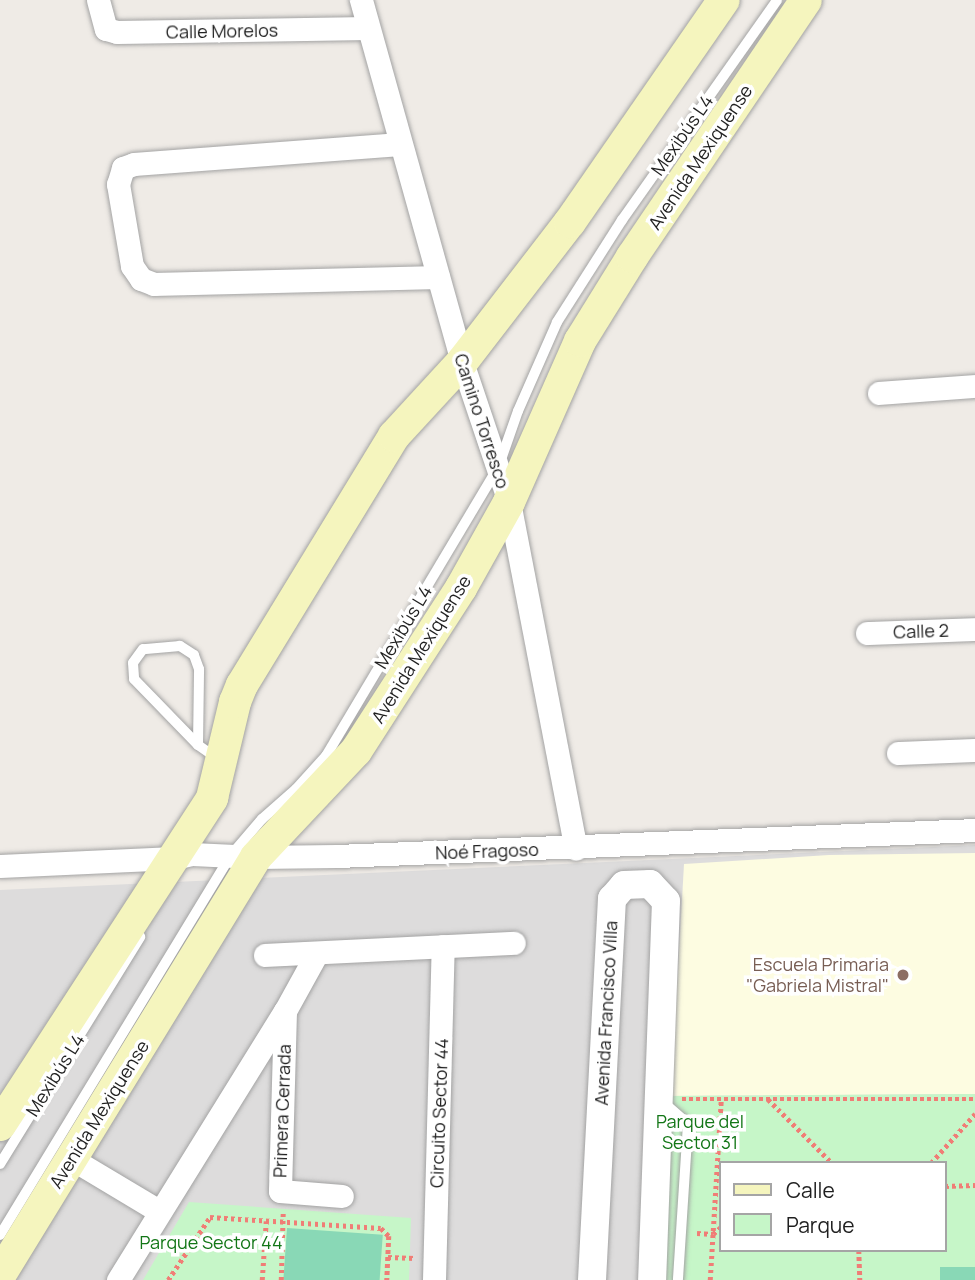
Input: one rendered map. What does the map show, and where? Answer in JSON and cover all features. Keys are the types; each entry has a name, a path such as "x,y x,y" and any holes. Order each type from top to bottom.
{"main road":[{"path":"0,1125 184,859 212,798 209,753 249,674 394,436 464,369 724,0"},
{"name":"Avenida Mexiquense","path":"0,1275 72,1159 244,856 356,751 461,588 509,502 580,341 632,257 806,0"}],"street":[{"name":"Calle Morelos","path":"98,0 106,29 117,32 368,28"},
{"name":"Camino Torresco","path":"361,0 464,369 509,502 576,849"},
{"path":"400,144 134,164 123,168 118,184 132,266 141,279 154,284 438,277"},
{"path":"879,393 975,386"},
{"name":"Calle 2","path":"867,633 975,629"},
{"path":"898,753 975,750"},
{"name":"Noé Fragoso","path":"0,866 244,856 576,849 975,830"},
{"name":"Avenida Francisco Villa","path":"592,1280 612,900 624,885 650,884 666,901 652,1280"},
{"path":"265,955 514,943"},
{"name":"Circuito Sector 44","path":"434,1280 443,946"},
{"path":"118,1280 285,1011 317,953"},
{"name":"Primera Cerrada","path":"285,1011 280,1191 342,1196"},
{"path":"72,1159 159,1211"}],"lane":[{"name":"Mexibús L4","path":"184,859 218,796 244,694 395,445 464,369 576,229 736,0"},
{"name":"Mexibús L4","path":"0,1235 244,856 261,819 296,789 326,756 498,468 518,411 558,322 622,220 777,0"},
{"path":"180,646 194,654 209,753 134,679 133,663 143,649 180,646"},
{"name":"Mexibús L4","path":"0,1164 149,923"},
{"path":"660,1099 688,1124 678,1280"}],"path":[{"path":"767,1098 830,1161"},
{"path":"660,1099 975,1099"},
{"path":"710,1280 721,1099"},
{"path":"933,1161 975,1114"},
{"path":"716,1181 720,1185"},
{"path":"947,1186 975,1185"},
{"path":"280,1191 285,1222 281,1280"},
{"path":"168,1280 210,1217 387,1231 387,1280"},
{"path":"262,1280 266,1221"},
{"path":"859,1252 860,1280"}],"shaded area":[{"path":"975,845 975,1280 0,1280 0,890"},
{"path":"975,853 975,1094 671,1096 684,864 829,855"}],"green space":[{"name":"Parque del Sector 31","path":"975,1094 975,1280 662,1280 663,1096"},
{"name":"Parque Sector 44","path":"189,1202 411,1218 409,1280 143,1280"},
{"path":"287,1228 383,1235 380,1280 283,1280"},
{"path":"940,1267 975,1267 975,1280 940,1280"}],"place":[{"name":"Escuela Primaria \"Gabriela Mistral\"","path":"903,975"}]}
